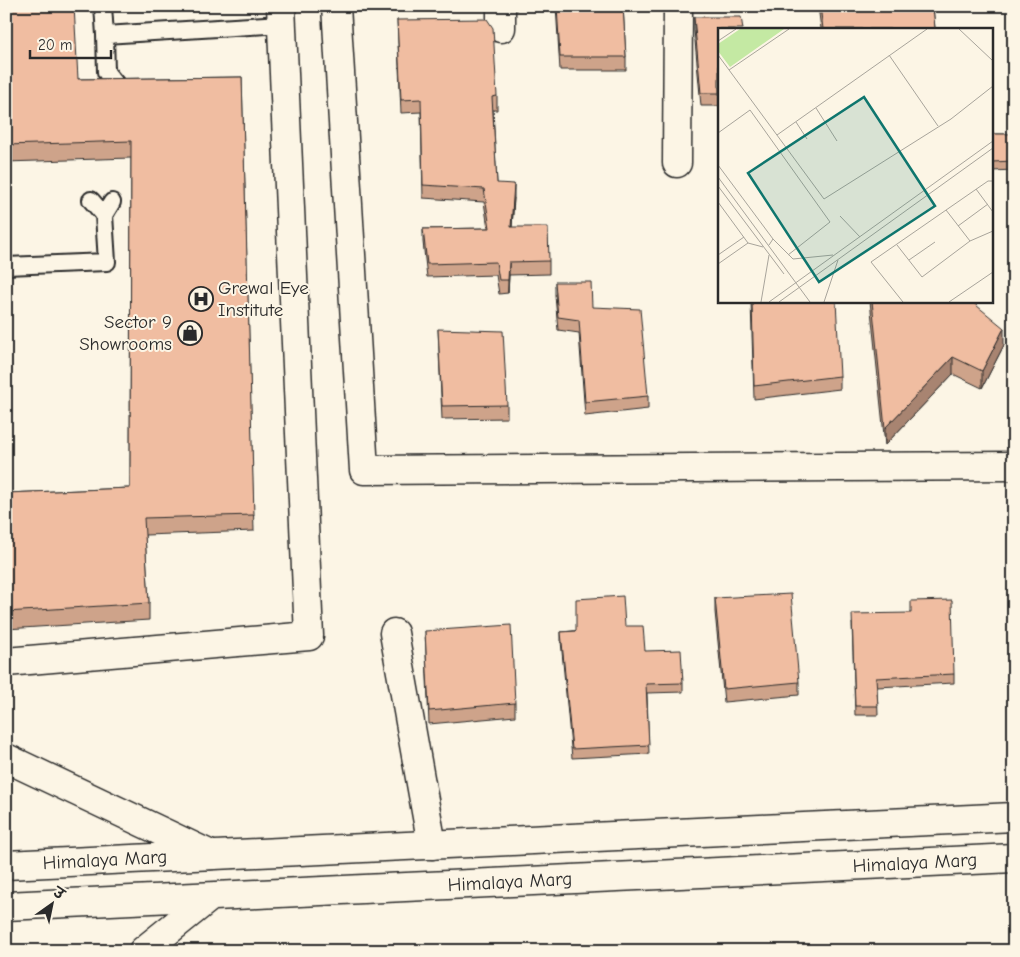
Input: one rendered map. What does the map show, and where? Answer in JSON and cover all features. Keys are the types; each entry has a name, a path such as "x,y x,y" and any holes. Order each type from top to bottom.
{"street":[{"path":"336,6 364,470 1014,466"},
{"path":"677,163 678,6"},
{"path":"6,662 309,636 281,15"},
{"path":"394,633 432,845"},
{"path":"6,758 211,855"},
{"name":"Himalaya Marg","path":"6,865 1014,817"},
{"name":"Himalaya Marg","path":"6,906 1014,858"},
{"path":"143,951 210,897"}],"lane":[{"path":"94,85 111,78 105,35 104,6"},
{"path":"105,35 281,15"},
{"path":"6,266 107,262 108,209 91,200"}],"building":[{"name":"Sector 9 Showrooms","path":"6,6 74,6 78,79 242,77 254,515 144,518 149,603 6,612 6,493 130,488 131,141 6,145"},
{"path":"557,6 623,6 626,57 560,57"},
{"path":"820,6 933,6 935,28 823,28"},
{"path":"694,17 741,17 743,28 718,28 718,93 701,93"},
{"path":"487,19 493,28 497,96 492,97 497,183 514,184 511,227 548,227 549,261 509,262 508,280 499,280 496,262 427,264 423,229 490,228 484,189 423,185 421,99 401,100 397,20"},
{"path":"992,134 1014,134 1014,161 992,162"},
{"path":"555,282 591,282 592,307 640,309 648,396 585,402 579,320 558,317"},
{"path":"752,302 836,302 840,376 754,386"},
{"path":"872,302 972,302 1004,328 982,371 953,357 885,428"},
{"path":"438,329 503,331 507,405 442,406"},
{"path":"791,594 799,682 724,689 715,598"},
{"path":"623,596 625,626 643,626 645,651 681,650 683,683 646,684 649,745 572,749 561,632 576,631 576,599"},
{"path":"952,600 954,674 876,678 878,706 855,706 852,614 911,613 911,601"},
{"path":"511,625 515,703 429,711 425,631"}],"place":[{"name":"Grewal Eye Institute","path":"201,299"},
{"name":"Sector 9 Showrooms","path":"190,333"}]}
